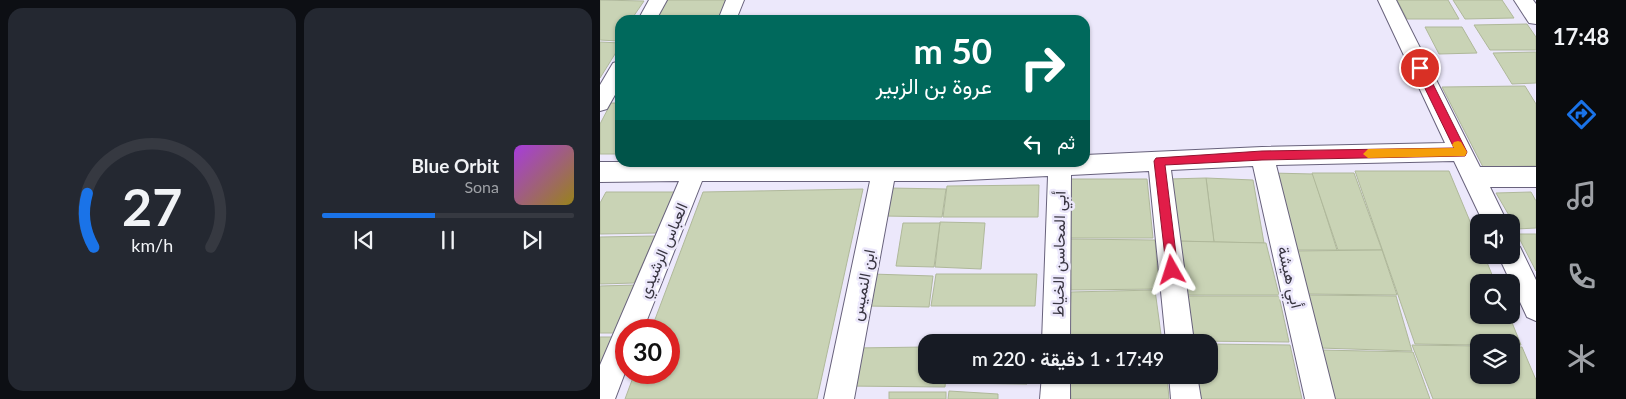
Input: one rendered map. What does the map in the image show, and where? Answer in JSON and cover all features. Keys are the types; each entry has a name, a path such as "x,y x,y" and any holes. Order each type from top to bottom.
{"street":[{"path":"649,15 658,0"},
{"path":"729,15 735,0"},
{"path":"1387,0 1491,214"},
{"path":"1523,0 1536,18"},
{"path":"600,104 615,77"},
{"path":"1090,164 1262,156 1461,152"},
{"name":"أبي هيشة","path":"1262,156 1320,399"},
{"path":"1159,161 1179,334"},
{"path":"600,172 666,167 695,171 884,171 1032,167"},
{"name":"أبي المحاسن الخياط","path":"1056,334 1060,167"},
{"name":"العباس الرشيدي","path":"634,319 695,171"},
{"name":"ابن النميس","path":"839,399 884,171"},
{"path":"1473,177 1536,177"},
{"path":"1514,264 1536,308"},
{"path":"600,399 615,363"},
{"path":"1055,399 1056,384"},
{"path":"1184,384 1186,399"}],"building":[{"path":"600,0 644,1 634,15 615,15 615,41 600,40"},
{"path":"666,0 728,0 720,15 658,15"},
{"path":"1397,0 1448,0 1459,19 1407,19"},
{"path":"1453,0 1502,0 1514,18 1465,19"},
{"path":"1527,24 1536,37 1536,50 1490,50 1474,25"},
{"path":"1425,27 1462,27 1477,53 1439,54"},
{"path":"600,42 615,43 615,54 600,78"},
{"path":"1536,52 1536,83 1512,84 1493,53"},
{"path":"1525,86 1536,104 1536,166 1483,167 1442,87"},
{"path":"611,103 615,103 615,154 600,154 600,124"},
{"path":"1355,171 1449,171 1470,221 1470,264 1488,264 1492,274 1470,274 1470,324 1513,324 1517,334 1470,334 1470,345 1415,344"},
{"path":"1271,173 1313,174 1337,250 1293,250"},
{"path":"1312,173 1354,173 1382,250 1338,250"},
{"path":"1206,178 1253,180 1264,243 1214,242"},
{"path":"1206,178 1214,242 1174,241 1169,179"},
{"path":"1069,179 1147,179 1153,238 1070,238"},
{"path":"1039,185 1038,217 943,217 947,186"},
{"path":"889,188 946,189 942,217 884,216"},
{"path":"863,189 817,399 625,399 631,384 680,384 680,319 655,319 703,192"},
{"path":"606,192 676,192 658,233 600,234 600,203"},
{"path":"1531,192 1536,201 1536,228 1520,229 1520,214 1508,214 1496,193"},
{"path":"940,222 985,223 981,269 935,267"},
{"path":"903,223 940,223 934,267 896,266"},
{"path":"1520,234 1536,234 1536,271 1520,240"},
{"path":"655,236 634,283 600,284 600,237"},
{"path":"1069,239 1155,240 1159,289 1071,290"},
{"path":"1175,241 1266,243 1279,295 1182,295"},
{"path":"1382,250 1397,295 1307,294 1294,251"},
{"path":"872,274 933,276 929,307 866,306"},
{"path":"936,274 1037,274 1035,306 931,306"},
{"path":"636,285 623,319 615,319 615,333 600,333 600,286"},
{"path":"1155,290 1161,334 1069,334 1071,292"},
{"path":"1307,295 1396,296 1412,351 1320,348"},
{"path":"1185,296 1279,296 1289,342 1218,341 1218,334 1189,334"},
{"path":"600,337 615,337 615,342 600,376"},
{"path":"1218,344 1290,345 1302,399 1198,399 1196,384 1218,384"},
{"path":"1412,345 1470,346 1470,384 1520,384 1520,347 1522,347 1536,380 1536,399 1433,399"},
{"path":"918,347 918,384 945,384 945,387 847,386 855,348"},
{"path":"1319,350 1413,352 1430,399 1331,399"},
{"path":"1070,384 1168,384 1169,399 1071,399"},
{"path":"949,391 998,394 998,399 948,399"},
{"path":"889,392 946,392 946,399 889,399"}],"slow traffic":[{"path":"1368,154 1461,152 1458,145"}],"route":[{"path":"1172,270 1159,161 1262,156 1461,152 1420,68"}]}
